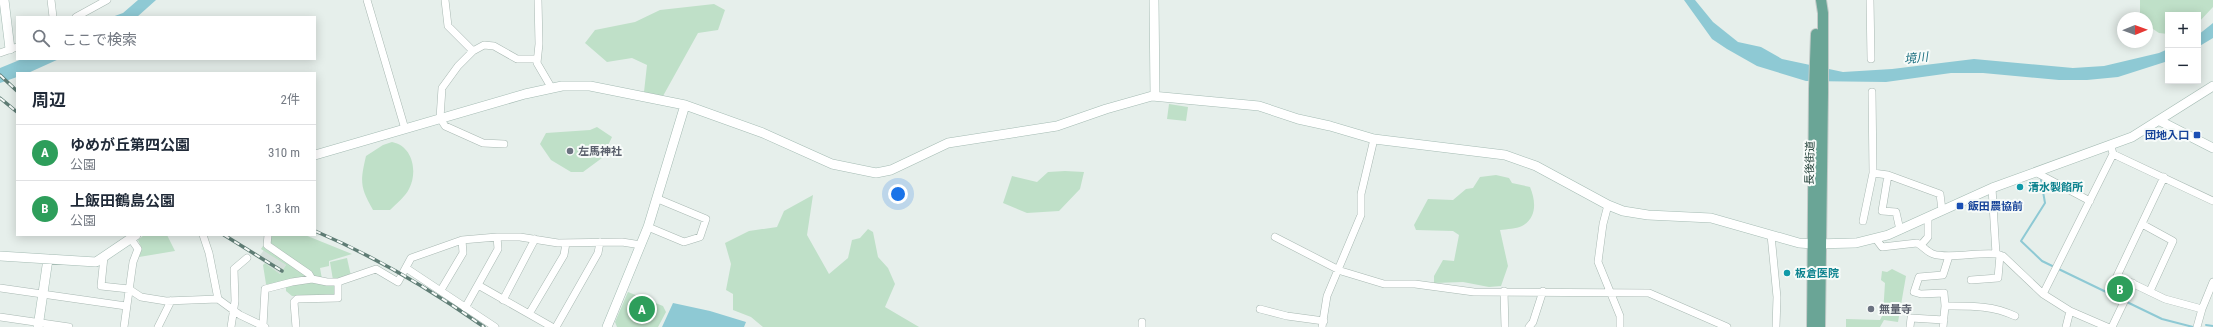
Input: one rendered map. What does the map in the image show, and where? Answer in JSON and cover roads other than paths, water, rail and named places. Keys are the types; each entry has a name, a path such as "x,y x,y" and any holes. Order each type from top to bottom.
{"main road":[{"name":"長後街道","path":"1812,327 1817,244 1819,86 1816,0"},
{"name":"長後街道","path":"1819,57 1823,13 1821,0"},
{"name":"長後街道","path":"1817,244 1820,327"}],"street":[{"path":"0,53 14,48 4,0"},
{"path":"51,0 53,16"},
{"path":"77,16 94,4 107,0"},
{"path":"367,0 405,129"},
{"path":"445,0 448,26 473,51"},
{"path":"538,0 539,44 537,63 552,87"},
{"path":"1154,0 1155,96"},
{"path":"1870,0 1871,59"},
{"path":"504,144 483,143 445,126 440,118 442,88 458,66 473,51 489,45 517,59 537,59"},
{"path":"316,155 552,87 590,86 685,106 762,132 832,164 883,172 948,143 1057,126 1106,109 1155,96 1259,106 1298,119 1330,126 1374,139 1505,155 1536,166 1608,205 1623,211 1648,215 1711,218 1771,235 1817,244 1856,243 1876,239 1900,230 1992,188 2112,150 2213,86"},
{"path":"1863,221 1873,173 1872,92"},
{"path":"610,326 658,199 685,106"},
{"path":"2160,121 2213,148"},
{"path":"1260,309 1323,324 1327,296 1361,215 1361,194 1374,139"},
{"path":"2112,150 2213,201"},
{"path":"2043,294 2090,201 2112,150"},
{"path":"1873,173 1888,175 1940,194 1942,210"},
{"path":"2037,173 2090,201"},
{"path":"1888,175 1882,211 1896,212 1900,230"},
{"path":"2164,177 2117,276 2165,299 2202,309"},
{"path":"1971,280 1998,278 1998,254 1992,188"},
{"path":"648,227 684,242 700,237 706,219 658,199"},
{"path":"1608,205 1603,224 1598,262 1620,316 1620,327"},
{"path":"1921,245 1928,237 1928,217"},
{"path":"2142,224 2173,241 2150,291"},
{"path":"1771,235 1777,296 1776,327"},
{"path":"203,236 209,253 218,298 233,310 264,326 265,289 292,282 312,279 327,282 338,282 376,269 398,282 411,258 462,240 497,237 535,239 566,243 622,242 641,245"},
{"path":"268,236 266,245 308,274 312,279"},
{"path":"0,256 96,262 133,237 138,249 126,306 124,327"},
{"path":"465,308 498,249 497,237"},
{"path":"1275,237 1338,270 1384,284 1415,284 1474,292 1543,291 1649,293 1727,327"},
{"path":"503,300 535,239"},
{"path":"1876,239 1882,247 1917,243 1931,253 1949,256 1978,252 1998,254 2043,294 2070,311 2107,327"},
{"path":"441,290 463,253 462,240"},
{"path":"556,327 598,253 600,242"},
{"path":"530,314 564,255 566,243"},
{"path":"1910,327 1911,318 1944,324 1944,293 1921,294 1914,292 1919,277 1943,275 1949,256"},
{"path":"104,257 101,286 129,290 141,297 171,301 218,298"},
{"path":"231,327 235,301 234,269 247,258"},
{"path":"39,325 48,259"},
{"path":"406,268 495,327"},
{"path":"296,327 294,302 297,299 338,298 338,282"},
{"path":"2112,327 2133,283"},
{"path":"2197,327 2202,309 2212,285"},
{"path":"478,286 552,327"},
{"path":"0,288 126,306"},
{"path":"1504,291 1506,327"},
{"path":"1529,327 1543,291"},
{"path":"158,327 171,301"},
{"path":"1945,306 1980,306 2000,309 2015,316"},
{"path":"2066,327 2070,311"},
{"path":"0,317 39,325 69,327"}],"water":[{"path":"138,0 156,0 138,16 115,16 123,13"},
{"path":"1684,0 1695,0 1713,22 1738,42 1761,47 1782,59 1843,72 1892,69 1974,59 2073,68 2104,66 2165,50 2165,62 2118,77 2087,80 2059,80 1983,73 1951,73 1886,82 1806,81 1757,66 1712,39"},
{"path":"2213,23 2213,38 2201,45 2201,33"},
{"path":"20,60 57,60 30,72 16,72 16,77 0,83 0,68"},
{"path":"673,303 710,311 746,322 744,327 662,327"}],"waterway":[{"path":"2041,180 2045,203 2021,241 2042,261 2162,319 2193,327"},
{"path":"2206,325 2213,326"}],"railway":[{"path":"0,75 16,90"},
{"path":"0,98 16,111"},
{"path":"316,231 402,274 484,327"},
{"path":"226,236 282,271"}],"place":[{"name":"団地入口","path":"2197,135"},
{"name":"左馬神社","path":"570,151"},
{"name":"清水製餡所","path":"2020,187"},
{"name":"飯田農協前","path":"1960,206"},
{"name":"板倉医院","path":"1787,273"},
{"name":"上飯田鶴島公園","path":"2120,289"},
{"name":"ゆめが丘第四公園","path":"642,309"},
{"name":"無量寺","path":"1871,309"}],"water label":[{"name":"境川","path":"1916,58"}]}
